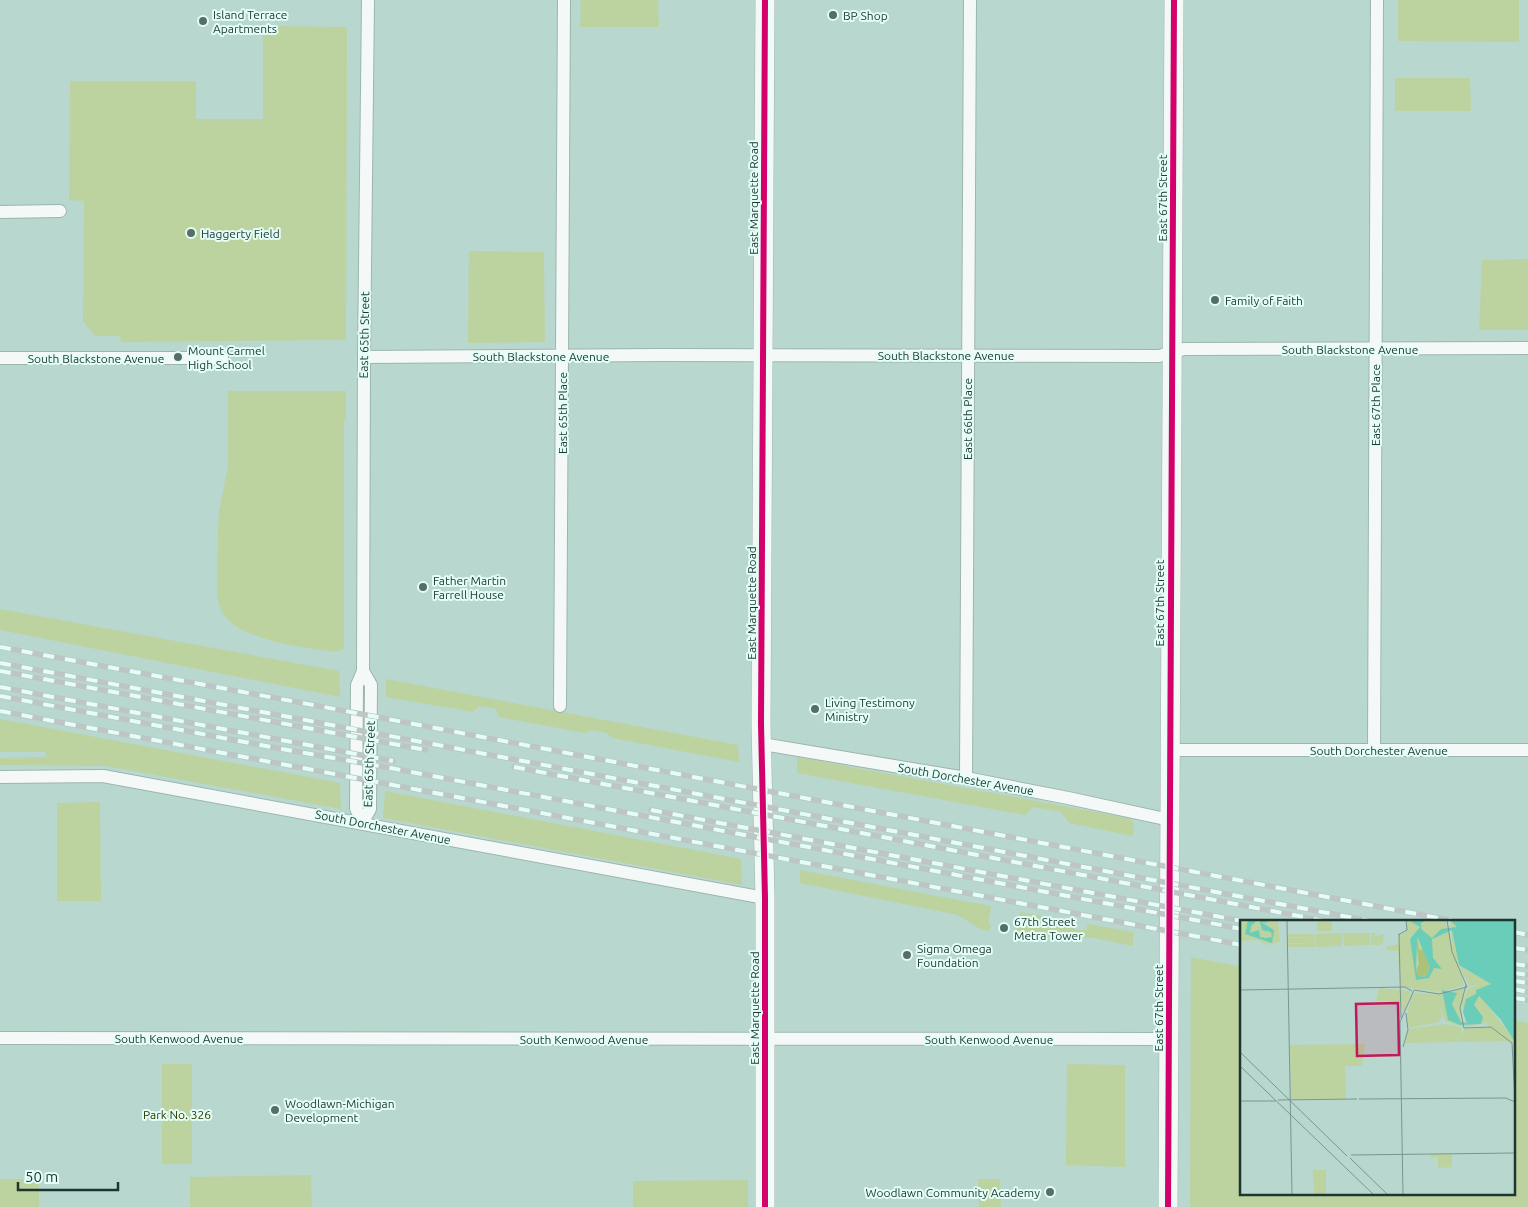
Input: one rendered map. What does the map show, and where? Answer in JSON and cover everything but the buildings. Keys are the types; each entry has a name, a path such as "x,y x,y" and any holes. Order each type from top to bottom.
{"street":[{"name":"East 65th Street","path":"362,823 356,808 356,685 363,670 368,0"},
{"name":"East 65th Place","path":"560,706 564,0"},
{"name":"East Marquette Road","path":"765,0 762,744 765,898 765,1207"},
{"name":"East 66th Place","path":"966,778 970,0"},
{"name":"East 67th Street","path":"1168,1207 1174,0"},
{"name":"East 67th Place","path":"1374,750 1374,349 1377,0"},
{"path":"0,212 60,211"},
{"name":"South Blackstone Avenue","path":"364,357 1159,356 1184,349 1528,348"},
{"name":"South Blackstone Avenue","path":"0,358 222,358"},
{"name":"South Dorchester Avenue","path":"762,744 966,778 1170,820"},
{"name":"South Dorchester Avenue","path":"1170,750 1528,750"},
{"name":"South Dorchester Avenue","path":"0,777 103,776 765,898"},
{"name":"South Kenwood Avenue","path":"0,1038 1169,1039"}],"green space":[{"path":"581,0 658,0 659,27 580,27"},
{"path":"1398,0 1519,0 1519,42 1398,41"},
{"name":"Haggerty Field","path":"263,26 347,27 346,340 121,342 120,336 95,336 83,321 84,201 69,200 70,81 196,81 196,119 263,119"},
{"path":"1395,78 1470,78 1471,111 1395,111"},
{"path":"469,251 544,252 545,342 468,343"},
{"path":"1528,259 1528,330 1479,330 1482,260"},
{"path":"228,391 346,391 346,420 344,421 344,648 337,652 276,642 260,637 233,624 221,609 217,597 218,532 219,512 228,466"},
{"path":"0,609 339,671 340,697 0,630"},
{"path":"386,679 738,745 739,762 612,738 607,733 591,730 585,733 499,717 496,709 479,706 473,712 386,697"},
{"path":"0,719 340,783 341,809 106,766 0,765 0,758 46,757 45,752 0,752"},
{"path":"797,757 1128,818 1134,823 1133,836 1069,823 1061,812 1033,807 1025,815 797,773"},
{"path":"385,791 741,859 742,885 383,818"},
{"path":"100,802 101,901 57,901 57,803"},
{"path":"800,870 990,906 988,923 991,924 989,931 982,930 958,915 800,883"},
{"path":"1020,912 1066,920 1065,926 1078,930 1086,930 1088,924 1133,932 1133,946 1094,938 1016,935"},
{"path":"1191,957 1240,967 1240,1194 1516,1194 1516,1020 1528,1023 1528,1207 1190,1207"},
{"name":"Park No. 326","path":"162,1064 192,1064 192,1164 162,1164"},
{"path":"1067,1064 1125,1065 1125,1167 1066,1165"},
{"path":"311,1175 312,1207 190,1207 190,1177"},
{"path":"0,1179 39,1179 39,1207 0,1207"},
{"path":"978,1179 1000,1179 1001,1207 979,1207"},
{"path":"748,1180 748,1207 633,1207 633,1181"}],"railway":[{"path":"0,647 1449,920"},
{"path":"0,663 1365,920"},
{"path":"0,671 426,750"},
{"path":"0,687 393,761"},
{"path":"0,696 1240,929"},
{"path":"0,711 1240,945"},
{"path":"514,767 1320,920"},
{"path":"651,810 1240,921"},
{"path":"1516,932 1528,935"},
{"path":"1516,948 1528,950"},
{"path":"1516,964 1528,966"},
{"path":"1516,973 1528,975"},
{"path":"1516,981 1528,983"},
{"path":"1516,989 1528,992"},
{"path":"1516,998 1528,1000"}],"cycle path":[{"path":"765,0 761,724 765,898 765,1207"},
{"path":"1168,1207 1174,0"}],"place":[{"name":"BP Shop","path":"833,15"},
{"name":"Island Terrace Apartments","path":"203,21"},
{"name":"Haggerty Field","path":"191,233"},
{"name":"Family of Faith","path":"1215,300"},
{"name":"Mount Carmel High School","path":"178,357"},
{"name":"Father Martin Farrell House","path":"423,587"},
{"name":"Living Testimony Ministry","path":"815,709"},
{"name":"67th Street Metra Tower","path":"1004,928"},
{"name":"Sigma Omega Foundation","path":"907,955"},
{"name":"Woodlawn-Michigan Development","path":"275,1110"},
{"name":"Woodlawn Community Academy","path":"1050,1192"}]}
